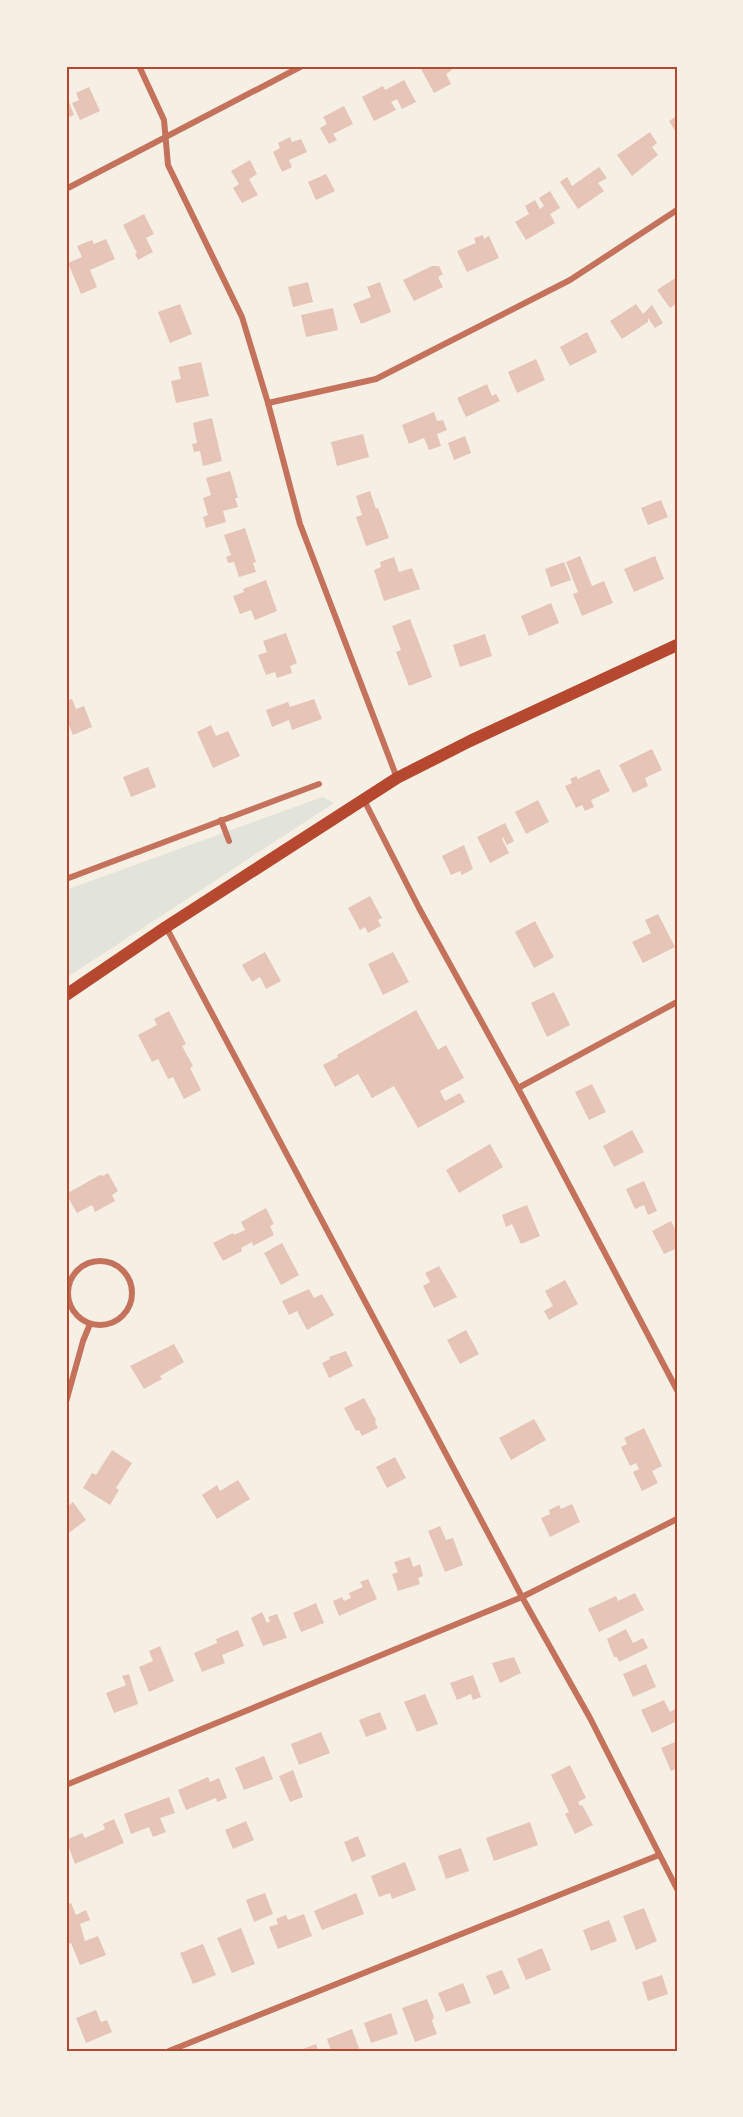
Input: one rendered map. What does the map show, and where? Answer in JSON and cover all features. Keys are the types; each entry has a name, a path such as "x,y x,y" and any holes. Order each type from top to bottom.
{"main road":[{"path":"66,995 166,927 397,778 470,741 677,645"}],"street":[{"path":"139,66 164,120 168,165 242,317 300,524 397,778"},
{"path":"66,189 302,66"},
{"path":"268,404 376,379 570,279 677,210"},
{"path":"66,879 319,784"},
{"path":"364,799 418,908 518,1088 677,1390"},
{"path":"221,820 229,841"},
{"path":"166,927 522,1597 590,1718 677,1889"},
{"path":"518,1088 677,1002"},
{"path":"91,1262 110,1262 125,1272 132,1289 132,1298 124,1315 117,1321 108,1324 90,1324 75,1314 70,1306 68,1288 76,1272 83,1266 91,1262"},
{"path":"66,1402 90,1324"},
{"path":"66,1785 522,1597 677,1519"},
{"path":"170,2051 659,1855"}],"shaded area":[{"path":"322,797 334,803 66,978 66,890"}],"building":[{"path":"450,66 452,70 446,74 451,84 434,93 420,67"},
{"path":"404,80 416,102 402,109 397,99 391,102 396,110 374,121 362,97 383,86 385,90"},
{"path":"89,87 100,111 80,120 72,103 79,100 76,93"},
{"path":"66,94 74,115 66,118"},
{"path":"344,106 353,124 333,134 337,140 329,144 320,128 327,124 323,117"},
{"path":"677,116 677,134 669,121"},
{"path":"650,132 657,143 652,147 658,155 632,176 617,155"},
{"path":"290,137 292,142 301,139 307,152 289,160 292,167 282,172 273,152 280,148 278,143"},
{"path":"250,160 257,174 249,179 258,195 242,203 233,188 239,184 231,171"},
{"path":"599,167 607,178 598,183 604,191 578,209 560,182 567,177 572,186"},
{"path":"326,174 335,191 316,200 308,182"},
{"path":"550,191 560,208 550,214 555,223 526,240 515,222 529,214 525,206 535,200 540,209 544,206 539,198"},
{"path":"144,214 154,234 146,238 153,252 138,260 135,254 137,253 123,225"},
{"path":"483,235 484,239 489,236 499,258 467,272 457,251 476,243 474,238"},
{"path":"106,239 115,259 90,270 97,287 81,294 68,263 82,257 77,246 92,240 94,244"},
{"path":"432,266 439,266 443,274 438,277 443,287 414,301 403,280"},
{"path":"677,277 677,303 670,308 657,290"},
{"path":"308,282 313,302 293,307 288,287"},
{"path":"380,282 391,312 361,324 353,304 371,297 367,287"},
{"path":"180,304 192,334 170,343 158,312"},
{"path":"636,304 643,314 652,305 663,323 655,328 648,318 648,322 622,339 610,321"},
{"path":"333,308 338,330 306,337 301,315"},
{"path":"587,332 597,352 570,366 560,347"},
{"path":"536,359 545,380 517,393 508,372"},
{"path":"201,362 209,396 176,403 171,381 181,379 178,367"},
{"path":"487,384 492,396 496,394 500,401 466,417 457,398"},
{"path":"434,412 437,421 443,420 447,430 437,434 441,446 429,450 424,438 409,444 402,425"},
{"path":"212,418 222,461 203,466 200,451 194,452 192,444 197,443 193,423"},
{"path":"363,434 369,457 337,466 331,442"},
{"path":"465,436 471,453 454,460 448,443"},
{"path":"230,471 238,498 235,498 238,507 223,511 226,522 206,528 203,517 208,515 203,498 211,495 206,478"},
{"path":"370,491 389,538 366,546 356,517 362,515 356,496"},
{"path":"661,500 668,517 648,525 641,508"},
{"path":"245,528 256,562 253,563 256,572 239,577 234,562 228,563 226,557 231,555 224,535"},
{"path":"580,556 592,586 604,581 613,603 582,616 573,594 578,592 566,562"},
{"path":"655,556 664,579 634,592 624,569"},
{"path":"394,557 399,572 412,568 420,589 384,601 374,570 381,567 380,562"},
{"path":"564,562 571,580 551,587 545,569"},
{"path":"266,580 277,611 255,620 251,610 240,614 233,596 244,592 243,589"},
{"path":"551,603 559,623 529,636 521,616"},
{"path":"410,619 432,677 409,686 396,652 401,650 392,626"},
{"path":"286,633 297,663 290,666 292,673 277,678 275,672 266,675 258,655 267,652 263,641"},
{"path":"485,634 492,656 460,667 453,645"},
{"path":"72,699 76,709 84,706 92,727 73,735 66,718 66,701"},
{"path":"314,699 322,719 292,730 289,720 272,727 266,710 288,702 290,707"},
{"path":"211,725 216,736 228,731 240,756 213,768 197,732"},
{"path":"652,749 662,770 645,778 648,786 633,793 619,765"},
{"path":"148,767 156,787 131,797 123,777"},
{"path":"599,769 610,791 591,800 594,807 585,811 582,805 576,808 565,786 572,783 570,779 576,776 578,779"},
{"path":"538,800 549,822 526,834 515,812"},
{"path":"505,823 514,841 507,845 503,837 509,853 490,863 477,837"},
{"path":"464,845 473,869 462,875 460,871 451,875 442,856"},
{"path":"370,896 382,918 378,920 381,926 368,933 365,927 360,930 348,908"},
{"path":"658,914 675,947 643,963 632,942 651,933 645,920"},
{"path":"535,921 554,957 534,968 515,932"},
{"path":"265,952 281,981 266,989 260,977 252,982 242,965"},
{"path":"393,952 409,982 383,995 368,964"},
{"path":"554,992 570,1025 547,1037 531,1003"},
{"path":"416,1010 438,1050 446,1045 464,1078 440,1091 445,1101 460,1093 465,1102 418,1128 394,1086 372,1098 358,1074 335,1087 323,1065"},
{"path":"169,1011 186,1044 182,1046 193,1066 190,1068 201,1090 184,1099 173,1077 168,1079 158,1059 152,1062 138,1035 157,1025 154,1019"},
{"path":"592,1084 606,1112 589,1120 575,1092"},
{"path":"632,1130 644,1152 614,1167 603,1146"},
{"path":"490,1144 503,1167 459,1193 446,1170"},
{"path":"108,1173 118,1191 112,1195 115,1201 95,1212 92,1205 77,1213 66,1194"},
{"path":"644,1181 657,1211 648,1215 644,1205 635,1209 626,1189"},
{"path":"527,1205 540,1236 521,1244 512,1224 506,1227 502,1215"},
{"path":"266,1208 274,1224 270,1226 274,1235 253,1246 252,1242 241,1248 242,1251 223,1261 213,1243 245,1230 241,1222"},
{"path":"671,1221 677,1233 677,1248 664,1254 652,1231"},
{"path":"282,1243 299,1275 281,1285 264,1253"},
{"path":"439,1266 457,1297 434,1308 423,1286 430,1282 425,1273"},
{"path":"565,1280 578,1304 549,1320 544,1311 553,1306 545,1291"},
{"path":"309,1289 314,1298 322,1294 334,1315 307,1330 297,1311 289,1315 282,1301"},
{"path":"466,1330 479,1354 460,1364 447,1340"},
{"path":"174,1344 184,1362 160,1376 162,1379 144,1389 130,1366"},
{"path":"346,1351 353,1366 329,1378 322,1363 330,1359 329,1357"},
{"path":"364,1398 378,1428 362,1436 359,1430 356,1431 344,1408"},
{"path":"534,1419 546,1440 511,1460 499,1438"},
{"path":"644,1428 662,1466 652,1471 658,1483 642,1491 633,1472 639,1469 636,1463 630,1466 621,1447 627,1444 624,1438"},
{"path":"112,1450 132,1463 116,1488 119,1490 110,1505 83,1488 92,1473 96,1475"},
{"path":"395,1457 406,1478 387,1488 376,1467"},
{"path":"238,1480 250,1499 217,1519 202,1495 217,1485 220,1491"},
{"path":"73,1502 86,1520 66,1535 66,1508"},
{"path":"572,1504 580,1522 550,1537 541,1518 550,1514 549,1510 559,1505 561,1509"},
{"path":"440,1526 446,1540 453,1538 463,1565 445,1572 428,1531"},
{"path":"410,1557 413,1567 420,1564 423,1576 418,1578 420,1584 398,1591 392,1574 398,1572 394,1562"},
{"path":"368,1579 377,1599 339,1616 333,1601 342,1597 344,1601 351,1598 349,1593 363,1587 360,1582"},
{"path":"635,1593 644,1610 599,1632 588,1609 616,1596 618,1601"},
{"path":"316,1603 324,1623 301,1632 293,1613"},
{"path":"262,1612 267,1623 270,1621 268,1617 277,1614 287,1638 263,1646 251,1618"},
{"path":"626,1629 633,1643 643,1638 648,1648 619,1662 617,1657 614,1657 607,1639"},
{"path":"238,1630 244,1646 222,1655 225,1663 202,1672 194,1653 217,1643 216,1639"},
{"path":"160,1646 174,1681 149,1692 139,1667 153,1661 149,1651"},
{"path":"514,1657 521,1673 500,1683 492,1663"},
{"path":"646,1664 656,1687 633,1697 623,1674"},
{"path":"129,1674 138,1704 114,1713 106,1693 126,1685 122,1676"},
{"path":"473,1675 481,1697 473,1700 471,1694 457,1700 450,1683"},
{"path":"425,1694 438,1724 417,1732 404,1702"},
{"path":"664,1700 670,1712 675,1709 677,1721 652,1733 641,1710"},
{"path":"380,1712 387,1729 366,1737 359,1720"},
{"path":"321,1732 330,1753 299,1765 291,1744"},
{"path":"677,1741 677,1768 671,1771 661,1748"},
{"path":"264,1756 273,1779 244,1790 235,1768"},
{"path":"570,1765 586,1798 578,1802 593,1825 575,1834 565,1814 569,1812 551,1775"},
{"path":"293,1770 303,1797 290,1802 279,1776"},
{"path":"208,1777 210,1782 219,1778 227,1798 217,1802 216,1798 186,1810 178,1790"},
{"path":"169,1797 175,1813 160,1818 166,1832 153,1837 149,1827 131,1834 124,1814"},
{"path":"114,1819 124,1843 75,1864 66,1840 82,1833 85,1838 105,1829 103,1824"},
{"path":"246,1821 254,1840 233,1849 225,1830"},
{"path":"530,1822 538,1845 494,1861 486,1838"},
{"path":"358,1836 366,1856 352,1862 344,1842"},
{"path":"461,1848 469,1871 446,1879 438,1856"},
{"path":"405,1862 416,1890 392,1899 390,1893 379,1897 371,1876"},
{"path":"265,1893 273,1914 254,1922 246,1900"},
{"path":"356,1893 364,1914 322,1930 314,1911"},
{"path":"71,1903 76,1915 86,1910 90,1920 80,1924 85,1941 98,1936 106,1955 80,1965 71,1943 66,1945 66,1905"},
{"path":"644,1908 657,1941 636,1950 623,1916"},
{"path":"304,1914 312,1936 278,1949 269,1927 278,1924 276,1919 286,1915 288,1920"},
{"path":"609,1920 617,1941 591,1951 583,1930"},
{"path":"241,1928 255,1964 232,1973 217,1938"},
{"path":"203,1944 216,1975 193,1984 180,1953"},
{"path":"542,1948 551,1970 526,1980 517,1959"},
{"path":"502,1970 510,1988 494,1995 486,1976"},
{"path":"662,1975 668,1994 648,2001 642,1982"},
{"path":"463,1983 471,2003 446,2012 438,1993"},
{"path":"427,1999 437,2034 415,2042 402,2008"},
{"path":"96,2010 101,2022 107,2020 112,2032 86,2043 76,2018"},
{"path":"391,2013 398,2034 371,2043 364,2023"},
{"path":"352,2029 360,2051 331,2051 327,2039"},
{"path":"316,2044 318,2051 298,2051"}]}
